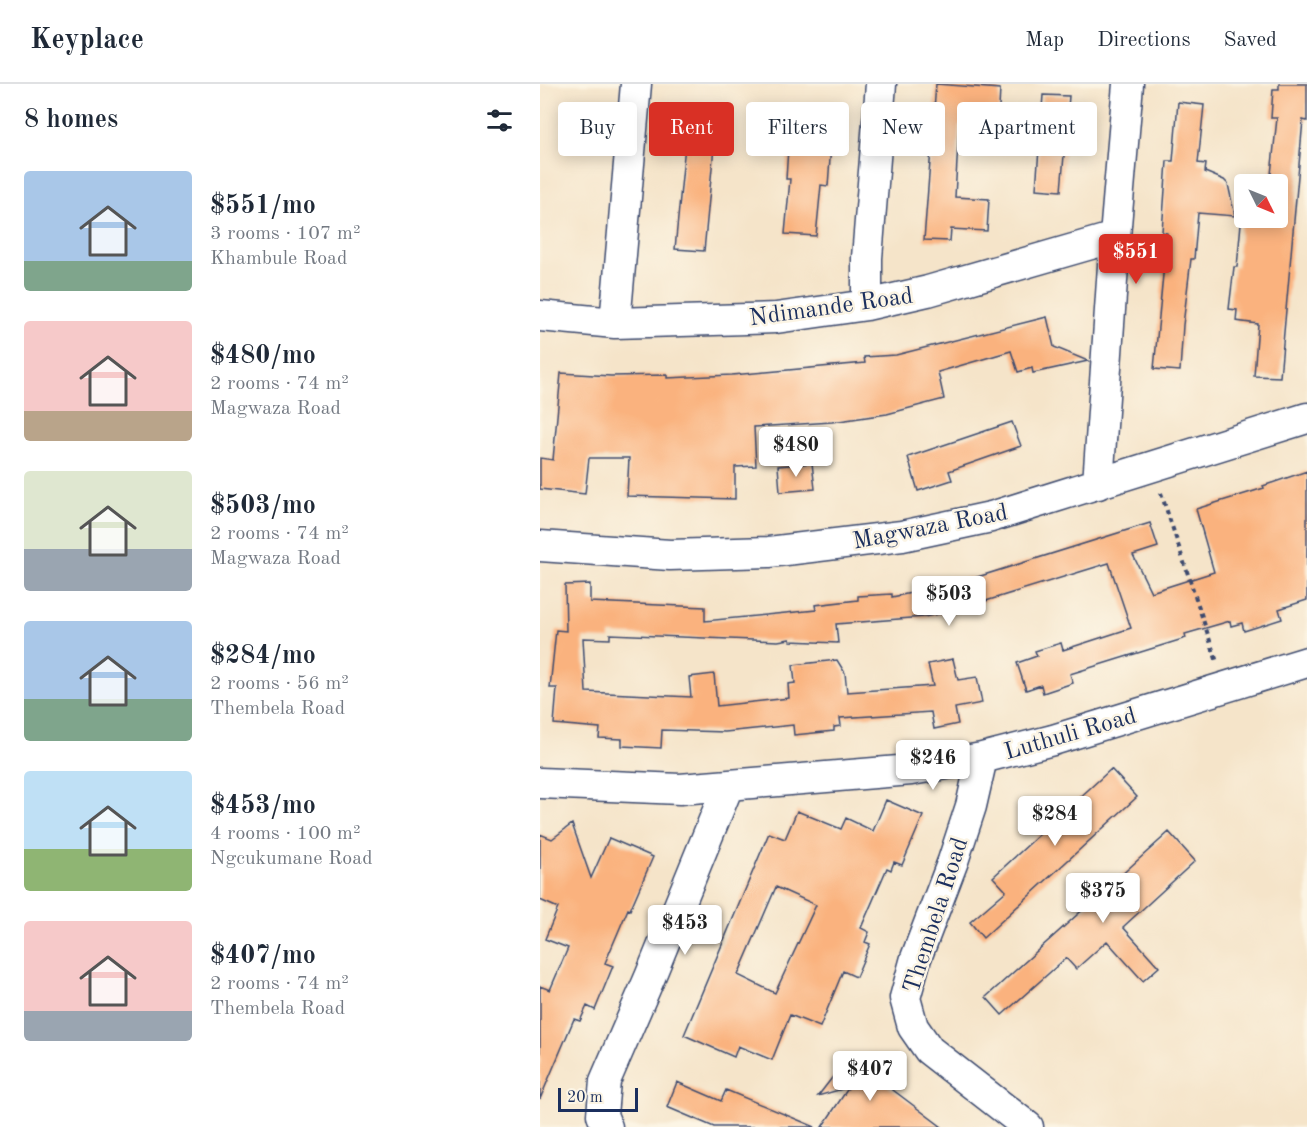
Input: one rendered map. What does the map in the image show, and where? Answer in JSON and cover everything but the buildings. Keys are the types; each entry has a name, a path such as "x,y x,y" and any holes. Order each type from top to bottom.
{"street":[{"path":"615,323 636,84"},
{"path":"867,305 867,258 881,84"},
{"path":"1098,484 1128,84"},
{"name":"Ndimande Road","path":"540,316 615,323 776,318 867,305 928,291 1115,237"},
{"name":"Magwaza Road","path":"540,546 670,555 780,550 902,536 991,517 1307,418"},
{"name":"Luthuli Road","path":"540,783 680,789 911,770 981,758 1053,740 1307,662"},
{"name":"Thembela Road","path":"981,758 971,806 916,958 905,998 912,1028 930,1050 1028,1127"},
{"path":"598,1125 603,1115 605,1081 728,786"}],"path":[{"path":"1152,467 1225,687"}]}
